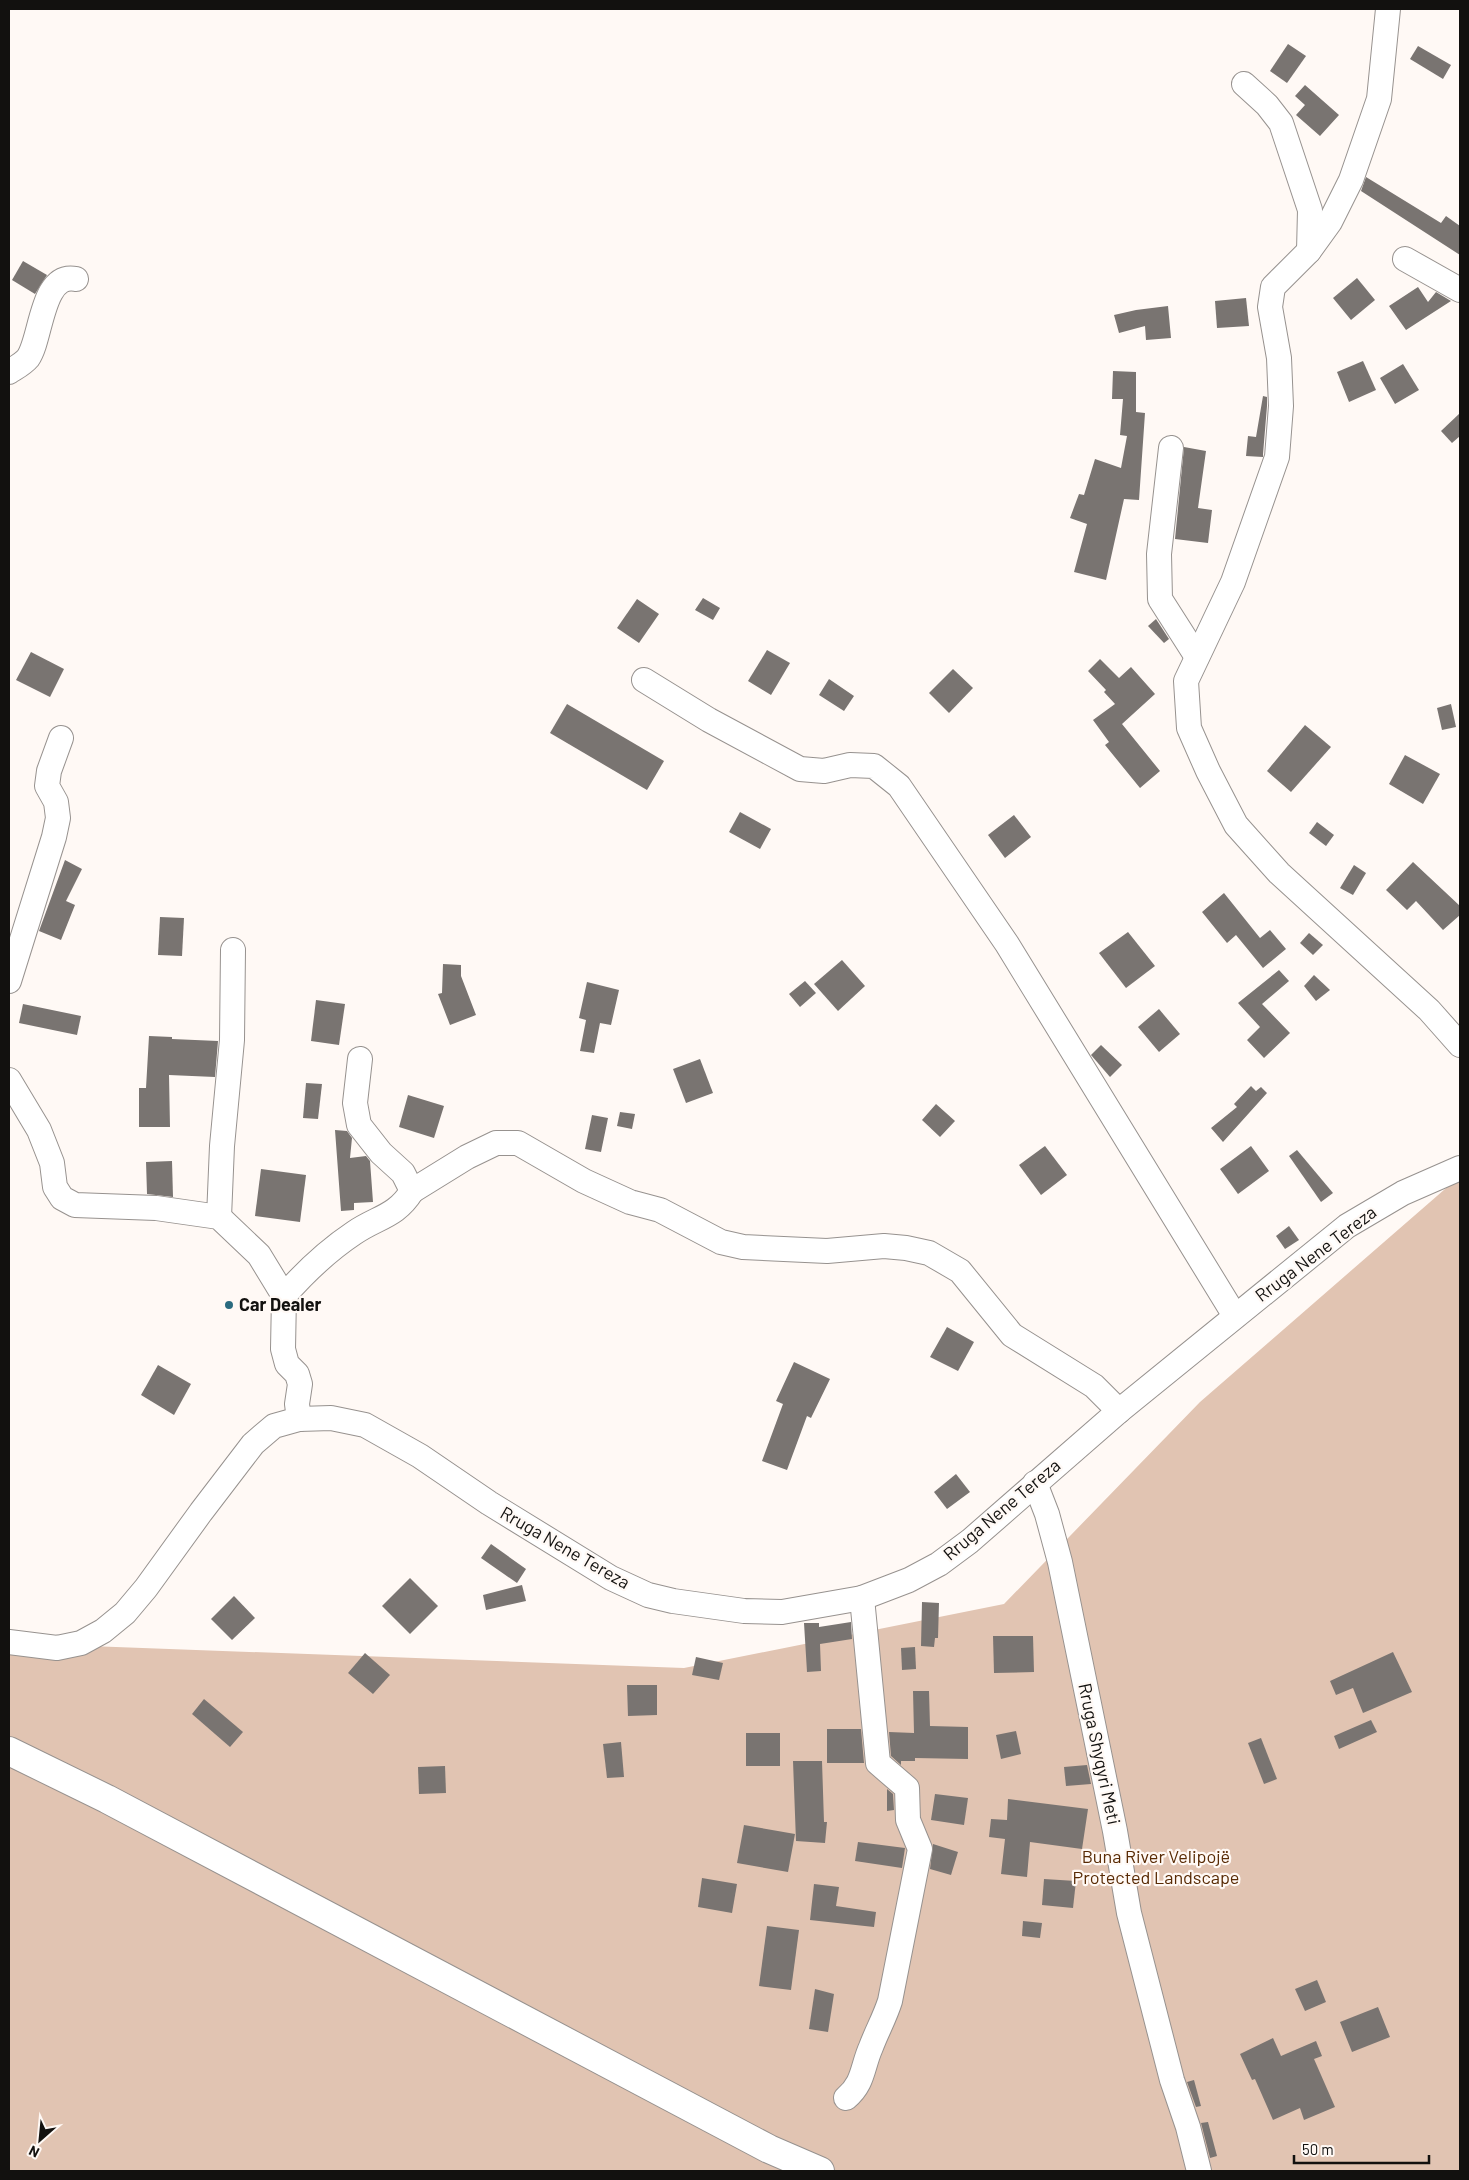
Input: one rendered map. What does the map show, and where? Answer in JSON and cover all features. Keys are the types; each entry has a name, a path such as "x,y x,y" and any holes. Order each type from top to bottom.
{"main road":[{"path":"9,1751 108,1799 769,2149 820,2171"}],"street":[{"path":"1388,9 1379,99 1351,180 1330,222 1309,251 1273,287 1270,307 1279,358 1281,406 1277,457 1234,582 1186,681 1189,728 1208,771 1236,825 1279,873 1429,1010 1460,1045"},
{"path":"1244,84 1267,105 1281,123 1310,210 1309,251"},
{"path":"1405,259 1460,290"},
{"path":"9,372 28,358 51,293 57,282 68,277 76,279"},
{"path":"1171,448 1159,554 1160,599 1198,658"},
{"path":"644,680 710,720 800,769 824,771 850,765 874,766 899,786 1012,952 1235,1316"},
{"path":"9,981 54,837 58,818 56,802 47,786 49,771 61,738"},
{"path":"219,1217 222,1146 232,1040 232,950"},
{"path":"360,1059 355,1103 359,1125 381,1153 403,1173 412,1191"},
{"path":"9,1080 39,1130 52,1162 55,1187 62,1198 75,1205 156,1208 219,1217 259,1255 284,1296 283,1350 287,1364 297,1374 300,1384 297,1404 299,1419"},
{"path":"284,1296 325,1254 356,1232 403,1206 412,1191 467,1157 496,1143 518,1143 584,1181 630,1202 660,1210 721,1242 743,1248 827,1251 884,1246 906,1248 930,1254 960,1271 1012,1335 1094,1386 1119,1411"},
{"name":"Rruga Nene Tereza","path":"9,1642 57,1648 81,1643 103,1631 125,1613 146,1588 253,1444 274,1426 299,1419 331,1418 365,1426 420,1456 489,1503 611,1578 648,1594 673,1601 744,1611 782,1612 862,1598 909,1580 938,1564 970,1541 1119,1411 1347,1226 1403,1193 1460,1168"},
{"name":"Rruga Shyqyri Meti","path":"1035,1483 1047,1514 1060,1562 1115,1831 1129,1913 1172,2080 1188,2127 1199,2171"},
{"path":"846,2098 856,2090 864,2075 870,2048 882,2024 890,2000 920,1849 908,1820 907,1788 878,1763 862,1598"}],"green space":[{"name":"Buna River Velipojë Protected Landscape","path":"1460,1176 1460,2171 9,2171 9,1643 684,1668 1004,1604 1200,1402"}],"building":[{"path":"1288,44 1306,56 1287,83 1270,71"},
{"path":"1418,46 1451,65 1443,79 1410,59"},
{"path":"1305,85 1339,115 1320,136 1296,115 1305,105 1295,96"},
{"path":"1366,177 1441,223 1446,216 1460,226 1460,255 1361,191"},
{"path":"23,261 47,275 35,294 12,280"},
{"path":"1357,278 1375,300 1351,320 1333,298"},
{"path":"1418,287 1428,302 1436,292 1451,301 1406,330 1389,306"},
{"path":"1246,298 1249,326 1217,328 1215,301"},
{"path":"1168,306 1171,338 1146,340 1145,326 1119,333 1114,315"},
{"path":"1363,361 1376,390 1349,402 1337,372"},
{"path":"1403,364 1419,390 1395,404 1380,378"},
{"path":"1113,371 1136,372 1136,412 1145,413 1139,500 1124,499 1106,580 1074,572 1087,524 1070,518 1079,494 1084,495 1095,459 1121,468 1127,436 1120,435 1123,399 1112,399"},
{"path":"1263,396 1267,397 1267,406 1263,457 1246,456 1248,436 1256,437"},
{"path":"1460,413 1460,436 1452,443 1441,431"},
{"path":"1184,447 1206,451 1198,508 1212,510 1208,543 1175,539"},
{"path":"703,598 720,608 713,620 695,610"},
{"path":"637,599 659,614 639,643 617,628"},
{"path":"1156,619 1169,639 1164,643 1148,626"},
{"path":"767,650 790,663 771,695 748,681"},
{"path":"31,652 64,669 50,697 16,680"},
{"path":"1100,659 1119,678 1131,667 1155,694 1122,724 1160,771 1140,788 1105,745 1109,742 1093,720 1115,704 1104,692 1106,690 1088,671"},
{"path":"953,669 973,688 949,713 929,693"},
{"path":"829,679 854,696 844,711 819,695"},
{"path":"567,704 664,761 647,790 550,733"},
{"path":"1451,704 1456,727 1442,730 1437,708"},
{"path":"1305,725 1331,747 1291,792 1267,771"},
{"path":"1405,755 1440,774 1423,804 1389,784"},
{"path":"740,812 771,829 760,849 729,832"},
{"path":"1014,815 1031,837 1005,858 988,835"},
{"path":"1317,822 1334,835 1326,846 1309,833"},
{"path":"65,860 82,869 66,901 75,905 61,940 39,931"},
{"path":"1413,862 1460,906 1460,915 1443,930 1416,901 1407,910 1386,890"},
{"path":"1354,865 1366,873 1353,895 1340,888"},
{"path":"1224,893 1260,938 1270,930 1286,949 1263,968 1236,935 1227,943 1202,912"},
{"path":"160,917 184,918 182,956 158,955"},
{"path":"1128,932 1155,966 1126,988 1099,953"},
{"path":"1309,933 1323,945 1313,955 1300,943"},
{"path":"842,960 865,986 838,1011 814,984"},
{"path":"443,964 461,965 461,976 476,1015 450,1025 438,994 442,993"},
{"path":"1279,970 1289,981 1262,1004 1290,1033 1264,1058 1247,1040 1260,1027 1238,1003"},
{"path":"1314,975 1330,990 1316,1001 1304,986"},
{"path":"805,981 816,993 800,1007 789,994"},
{"path":"587,982 619,990 611,1025 600,1023 594,1053 580,1051 586,1020 579,1018"},
{"path":"316,1000 345,1004 339,1045 311,1041"},
{"path":"23,1004 81,1016 77,1035 19,1023"},
{"path":"1159,1009 1180,1034 1159,1052 1138,1027"},
{"path":"149,1036 218,1041 215,1077 169,1075 170,1127 139,1127 139,1088 146,1088"},
{"path":"1101,1045 1122,1065 1110,1077 1091,1055"},
{"path":"700,1059 713,1093 686,1103 673,1069"},
{"path":"306,1083 322,1084 318,1119 303,1118"},
{"path":"1251,1086 1256,1091 1261,1087 1267,1093 1223,1142 1211,1128 1237,1107 1234,1104"},
{"path":"408,1095 444,1106 434,1138 399,1127"},
{"path":"936,1104 955,1121 940,1137 922,1120"},
{"path":"620,1112 635,1114 632,1129 617,1126"},
{"path":"592,1115 608,1118 601,1152 585,1149"},
{"path":"335,1130 347,1131 352,1138 350,1158 366,1156 370,1161 373,1202 354,1203 354,1210 341,1211"},
{"path":"1045,1146 1067,1175 1041,1195 1019,1165"},
{"path":"1251,1146 1269,1171 1238,1194 1220,1169"},
{"path":"1297,1150 1333,1193 1321,1202 1289,1156"},
{"path":"172,1161 173,1197 147,1194 146,1162"},
{"path":"261,1169 306,1175 300,1222 255,1216"},
{"path":"1289,1226 1299,1240 1285,1249 1276,1236"},
{"path":"947,1327 974,1342 958,1371 930,1357"},
{"path":"794,1362 830,1379 811,1418 807,1416 787,1470 762,1461 783,1404 776,1401"},
{"path":"158,1365 191,1384 174,1415 141,1395"},
{"path":"956,1474 970,1492 947,1509 934,1492"},
{"path":"491,1544 526,1569 517,1583 481,1558"},
{"path":"410,1578 438,1606 410,1634 382,1606"},
{"path":"522,1585 526,1601 486,1610 483,1595"},
{"path":"234,1596 255,1618 232,1640 211,1619"},
{"path":"922,1602 939,1603 938,1638 935,1638 934,1647 921,1646"},
{"path":"851,1622 852,1639 820,1644 821,1671 807,1672 804,1623 819,1623 819,1627"},
{"path":"993,1636 1033,1636 1034,1672 994,1673"},
{"path":"915,1647 916,1669 902,1670 901,1648"},
{"path":"1393,1652 1412,1692 1363,1713 1353,1688 1336,1695 1330,1681"},
{"path":"365,1653 390,1675 373,1694 348,1673"},
{"path":"696,1657 723,1663 719,1680 692,1675"},
{"path":"627,1685 657,1685 657,1715 628,1716"},
{"path":"913,1691 929,1691 930,1726 968,1727 968,1759 915,1758 915,1761 901,1761 901,1765 891,1756 889,1732 914,1733"},
{"path":"204,1699 243,1732 230,1747 192,1714"},
{"path":"1371,1720 1377,1732 1339,1749 1334,1736"},
{"path":"827,1729 861,1729 864,1763 827,1763"},
{"path":"1016,1731 1021,1754 1001,1759 996,1735"},
{"path":"746,1733 780,1733 780,1766 746,1766"},
{"path":"1261,1738 1277,1779 1264,1784 1248,1743"},
{"path":"621,1742 624,1777 607,1778 603,1744"},
{"path":"793,1761 822,1761 824,1822 827,1822 825,1843 796,1841"},
{"path":"1087,1765 1091,1784 1066,1786 1064,1767"},
{"path":"445,1766 446,1793 419,1794 418,1767"},
{"path":"887,1789 893,1794 894,1810 887,1811"},
{"path":"935,1794 968,1798 964,1825 931,1820"},
{"path":"1008,1799 1088,1809 1082,1849 1030,1842 1027,1877 1001,1874 1005,1839 989,1837 991,1819 1007,1820"},
{"path":"744,1825 795,1834 788,1872 737,1863"},
{"path":"858,1842 905,1848 902,1868 855,1861"},
{"path":"933,1844 958,1852 951,1875 930,1869"},
{"path":"702,1878 737,1884 732,1913 698,1907"},
{"path":"1044,1879 1076,1881 1073,1908 1042,1905"},
{"path":"814,1884 839,1887 836,1906 876,1912 874,1927 810,1920"},
{"path":"1023,1921 1042,1923 1040,1938 1022,1936"},
{"path":"767,1926 799,1930 791,1990 759,1986"},
{"path":"1317,1980 1326,2002 1305,2011 1295,1989"},
{"path":"815,1989 834,1994 828,2032 809,2029"},
{"path":"1378,2007 1390,2037 1352,2052 1340,2022"},
{"path":"1273,2038 1281,2056 1316,2041 1322,2056 1314,2059 1335,2107 1304,2120 1300,2108 1273,2120 1255,2079 1252,2080 1240,2054"},
{"path":"1194,2080 1201,2106 1196,2107 1187,2082"},
{"path":"1208,2122 1217,2156 1210,2158 1201,2123"}],"place":[{"name":"Car Dealer","path":"229,1305"}]}
